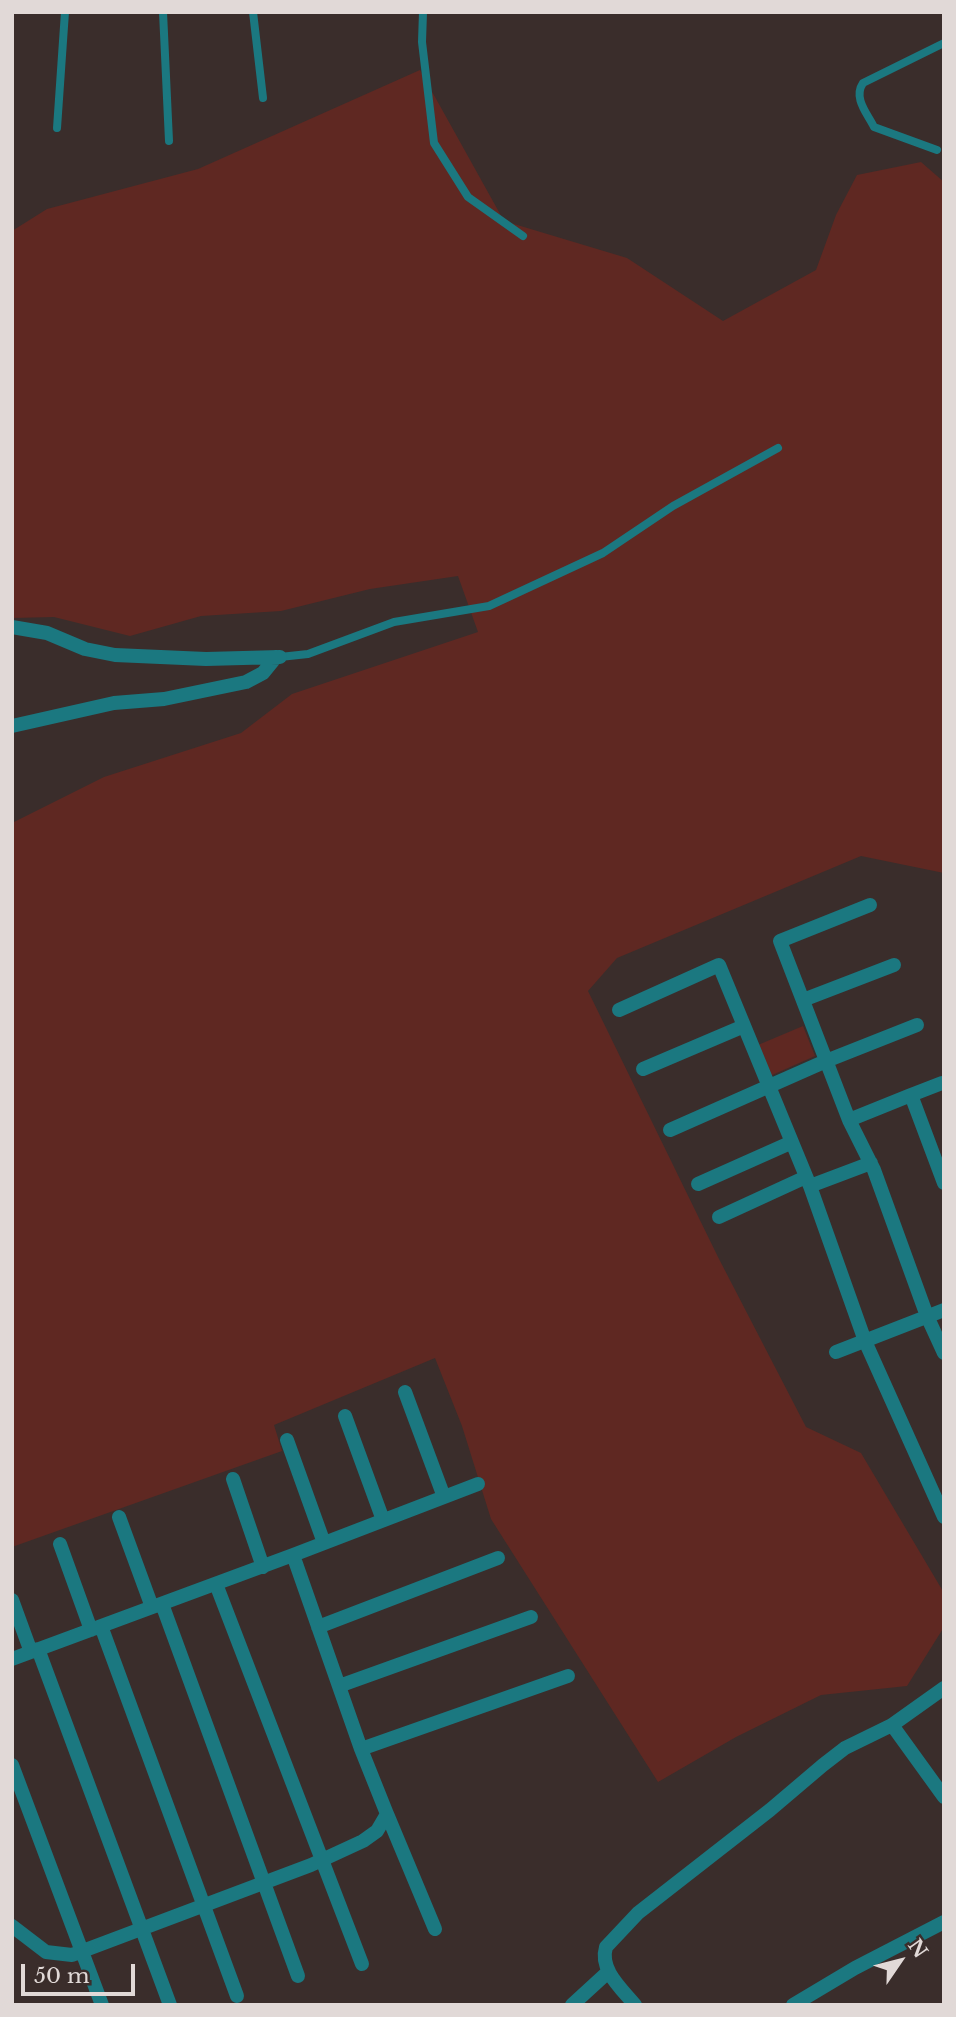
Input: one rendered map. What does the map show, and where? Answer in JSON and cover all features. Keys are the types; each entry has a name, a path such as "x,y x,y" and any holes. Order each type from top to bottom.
{"street":[{"path":"12,627 47,633 85,649 115,655 206,659 278,657"},
{"path":"12,726 114,703 164,699 246,682 263,673 278,657"},
{"path":"870,905 780,940 849,1120 873,1166 927,1316 944,1353"},
{"path":"619,1010 719,965 808,1182 865,1341 944,1517"},
{"path":"803,1000 894,965"},
{"path":"670,1130 826,1061 917,1025"},
{"path":"643,1069 744,1026"},
{"path":"849,1120 942,1083"},
{"path":"911,1095 939,1159 944,1183"},
{"path":"698,1184 790,1143"},
{"path":"719,1217 808,1182 873,1166"},
{"path":"836,1352 944,1310"},
{"path":"405,1392 444,1497"},
{"path":"345,1416 383,1520"},
{"path":"287,1440 324,1543"},
{"path":"233,1479 263,1567"},
{"path":"12,1659 263,1567 478,1483"},
{"path":"119,1517 157,1605 298,1976"},
{"path":"60,1545 96,1628 237,1996"},
{"path":"293,1555 361,1749 435,1929"},
{"path":"318,1627 498,1558"},
{"path":"216,1584 362,1964"},
{"path":"12,1600 35,1650 170,2005"},
{"path":"339,1686 531,1617"},
{"path":"361,1749 568,1676"},
{"path":"635,2005 608,1972 604,1952 638,1913 770,1810 830,1759 845,1748 892,1725 944,1688"},
{"path":"892,1725 944,1797"},
{"path":"12,1765 102,2005"},
{"path":"12,1926 46,1952 72,1955 322,1860 363,1841 377,1831 387,1814"},
{"path":"793,2005 855,1968 944,1922"},
{"path":"572,2005 608,1972"}],"lane":[{"path":"57,128 65,12"},
{"path":"163,12 169,141"},
{"path":"253,12 263,98"},
{"path":"423,12 422,42 434,143 468,197 523,236"},
{"path":"937,150 874,127 858,97 858,91 863,83 944,43"},
{"path":"278,657 308,654 394,622 489,606 603,553 673,506 778,448"}],"shaded area":[{"path":"420,70 504,221 627,258 723,321 816,270 836,215 857,175 921,162 944,182 944,873 861,856 617,958 588,991 718,1257 806,1427 861,1453 944,1593 944,1627 907,1686 821,1695 736,1737 658,1782 491,1519 462,1426 435,1358 274,1425 282,1451 12,1547 12,823 104,777 241,733 292,694 478,632 458,576 370,589 281,611 201,616 130,636 54,617 12,618 12,231 47,209 198,169"},
{"path":"803,1026 815,1056 770,1076 758,1045"}]}
